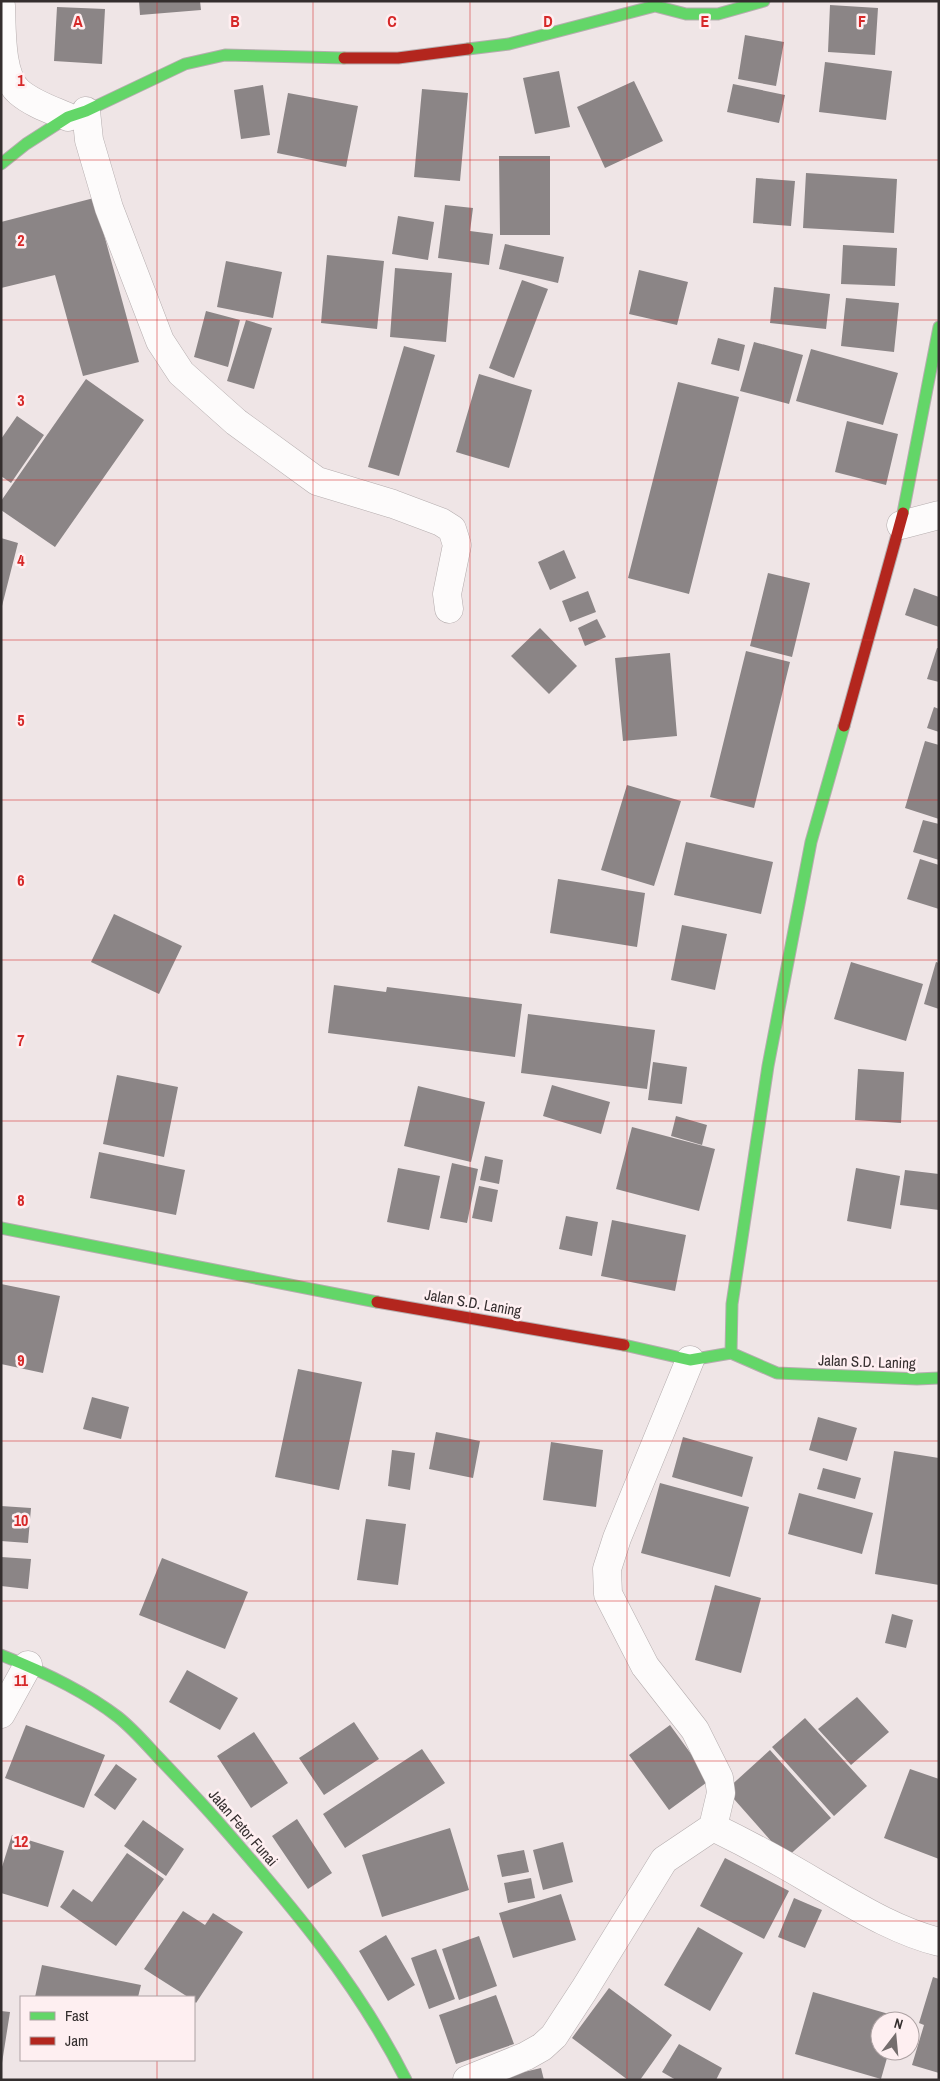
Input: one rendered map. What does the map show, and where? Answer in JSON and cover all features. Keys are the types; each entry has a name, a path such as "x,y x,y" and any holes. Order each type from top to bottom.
{"street":[{"path":"1,164 26,144 77,114 185,64 225,54 329,58 398,58 509,44 655,4 686,14 718,14 764,1"},
{"path":"1,6 4,58 8,74 18,91 30,100 77,114 89,140 109,208 160,341 181,373 236,422 318,481 393,504 441,522 452,529 457,545 447,594 450,609"},
{"path":"731,1353 732,1304 766,1075 811,842 901,525 939,327"},
{"path":"901,525 939,515"},
{"name":"Jalan S.D. Laning","path":"1,1228 331,1294 599,1340 690,1360 731,1353 777,1374 917,1379 939,1378"},
{"path":"467,2080 526,2056 542,2047 554,2036 664,1860 713,1826 720,1793 719,1778 694,1730 645,1666 608,1594 607,1569 617,1538 690,1360"},
{"name":"Jalan Fetor Funai","path":"1,1655 28,1665 83,1694 129,1726 201,1802 300,1916 350,1984 394,2053 406,2080"},
{"path":"1,1714 28,1665"},
{"path":"713,1826 752,1846 864,1911 914,1936 939,1942"}],"building":[{"path":"139,1 200,1 201,10 140,15"},
{"path":"830,5 878,8 875,55 828,52"},
{"path":"57,7 105,9 102,64 54,61"},
{"path":"745,35 784,42 776,86 738,79"},
{"path":"825,62 892,71 886,120 819,112"},
{"path":"559,71 570,127 535,134 523,78"},
{"path":"634,81 663,141 605,168 577,107"},
{"path":"733,84 785,95 779,123 727,112"},
{"path":"263,85 270,135 241,139 234,90"},
{"path":"422,89 468,93 460,181 414,177"},
{"path":"288,93 358,106 346,167 277,153"},
{"path":"499,156 550,156 550,235 500,235"},
{"path":"806,173 897,179 894,233 803,228"},
{"path":"756,178 795,181 791,226 753,223"},
{"path":"94,198 139,362 83,376 55,275 1,288 1,222"},
{"path":"445,205 473,208 470,231 493,234 489,265 438,258"},
{"path":"398,216 434,222 428,260 392,254"},
{"path":"505,244 564,257 558,283 499,269"},
{"path":"843,245 897,248 895,286 841,284"},
{"path":"327,255 384,261 377,329 321,323"},
{"path":"226,261 282,272 273,318 217,307"},
{"path":"395,268 452,273 446,342 390,337"},
{"path":"639,270 688,282 677,325 629,314"},
{"path":"522,280 548,289 514,378 489,368"},
{"path":"774,287 830,294 826,329 770,323"},
{"path":"846,298 899,303 894,352 841,346"},
{"path":"206,311 240,320 228,367 194,357"},
{"path":"246,320 272,328 254,389 227,381"},
{"path":"718,338 745,345 739,371 711,364"},
{"path":"754,342 803,355 789,404 740,391"},
{"path":"404,346 435,355 399,476 368,467"},
{"path":"811,349 898,373 883,425 796,401"},
{"path":"479,374 532,390 509,468 456,452"},
{"path":"86,379 144,420 55,547 1,510 1,501"},
{"path":"678,382 739,397 689,594 628,578"},
{"path":"17,416 44,435 11,483 1,476 1,439"},
{"path":"847,421 898,434 886,485 835,472"},
{"path":"1,538 18,543 2,606 1,605"},
{"path":"564,550 576,578 550,590 538,562"},
{"path":"768,573 810,583 792,657 750,646"},
{"path":"914,588 939,597 939,627 905,615"},
{"path":"588,591 596,612 570,622 562,601"},
{"path":"597,619 606,637 585,646 578,628"},
{"path":"540,628 577,666 549,694 511,656"},
{"path":"937,648 939,648 939,682 927,679"},
{"path":"746,651 790,662 754,808 710,797"},
{"path":"670,653 677,736 623,741 615,658"},
{"path":"934,707 939,709 939,732 927,728"},
{"path":"925,741 939,745 939,819 905,808"},
{"path":"627,785 681,801 654,886 601,870"},
{"path":"923,820 939,824 939,860 913,852"},
{"path":"686,842 773,862 761,914 674,895"},
{"path":"920,859 939,865 939,909 907,899"},
{"path":"558,879 645,893 637,947 550,933"},
{"path":"114,914 182,946 159,994 91,962"},
{"path":"682,925 727,934 715,990 671,980"},
{"path":"851,962 923,984 906,1041 834,1019"},
{"path":"936,962 939,963 939,1009 924,1004"},
{"path":"334,985 386,992 387,987 522,1004 515,1057 328,1033"},
{"path":"528,1014 655,1030 647,1089 521,1073"},
{"path":"653,1062 687,1067 682,1104 648,1100"},
{"path":"858,1069 904,1072 901,1123 855,1120"},
{"path":"117,1075 178,1087 164,1157 103,1144"},
{"path":"552,1085 610,1102 601,1134 543,1116"},
{"path":"418,1086 485,1102 471,1162 404,1146"},
{"path":"676,1116 707,1125 702,1145 671,1136"},
{"path":"632,1127 715,1149 699,1211 616,1189"},
{"path":"99,1152 185,1170 176,1215 90,1198"},
{"path":"485,1156 503,1160 499,1184 480,1180"},
{"path":"452,1163 478,1169 467,1223 440,1218"},
{"path":"398,1168 440,1176 429,1230 387,1222"},
{"path":"856,1168 900,1176 891,1229 847,1221"},
{"path":"905,1170 939,1174 939,1210 900,1205"},
{"path":"479,1186 498,1190 492,1222 472,1218"},
{"path":"566,1216 598,1222 592,1256 559,1249"},
{"path":"612,1220 686,1235 675,1291 601,1276"},
{"path":"1,1284 60,1296 43,1373 1,1364"},
{"path":"298,1369 362,1382 339,1490 275,1477"},
{"path":"92,1397 129,1407 121,1439 83,1429"},
{"path":"818,1417 857,1428 847,1461 809,1450"},
{"path":"436,1432 480,1441 473,1478 429,1469"},
{"path":"683,1437 753,1457 742,1497 672,1477"},
{"path":"551,1442 603,1450 596,1507 543,1500"},
{"path":"392,1450 415,1453 410,1490 388,1486"},
{"path":"894,1451 939,1458 939,1585 875,1574"},
{"path":"823,1468 861,1478 855,1499 817,1489"},
{"path":"660,1483 749,1507 730,1577 641,1553"},
{"path":"799,1493 873,1513 862,1554 788,1534"},
{"path":"1,1506 31,1508 28,1543 1,1541"},
{"path":"366,1519 406,1524 398,1585 357,1580"},
{"path":"1,1557 31,1559 28,1589 1,1586"},
{"path":"162,1558 248,1592 225,1649 139,1615"},
{"path":"715,1585 761,1598 741,1673 695,1660"},
{"path":"892,1614 913,1620 906,1648 885,1643"},
{"path":"187,1670 238,1698 220,1730 169,1702"},
{"path":"857,1697 889,1732 851,1765 818,1729"},
{"path":"805,1718 867,1786 834,1816 772,1747"},
{"path":"354,1722 379,1759 324,1795 299,1758"},
{"path":"26,1725 105,1755 84,1808 5,1778"},
{"path":"670,1725 710,1780 669,1810 629,1755"},
{"path":"254,1732 288,1783 251,1808 217,1756"},
{"path":"422,1749 445,1783 345,1848 323,1814"},
{"path":"770,1750 831,1818 786,1858 726,1790"},
{"path":"116,1764 137,1779 115,1810 94,1795"},
{"path":"910,1769 939,1779 939,1859 884,1838"},
{"path":"297,1819 332,1873 308,1889 272,1836"},
{"path":"143,1820 184,1849 166,1876 124,1846"},
{"path":"450,1828 469,1890 382,1917 362,1855"},
{"path":"12,1835 64,1851 48,1907 1,1893 1,1870"},
{"path":"563,1842 573,1882 543,1890 533,1850"},
{"path":"524,1850 529,1872 502,1877 497,1855"},
{"path":"127,1853 164,1879 116,1946 60,1907 73,1889 92,1902"},
{"path":"725,1858 789,1891 764,1939 700,1906"},
{"path":"531,1878 535,1898 508,1903 504,1883"},
{"path":"561,1894 576,1940 513,1958 499,1913"},
{"path":"794,1898 822,1910 805,1948 778,1937"},
{"path":"183,1911 205,1925 213,1913 243,1932 196,2003 195,1996 186,1996 144,1969"},
{"path":"698,1927 743,1953 710,2011 664,1985"},
{"path":"386,1935 415,1985 388,2001 359,1951"},
{"path":"479,1936 497,1986 459,2000 442,1949"},
{"path":"436,1949 455,1999 429,2009 411,1958"},
{"path":"42,1965 141,1985 138,1996 35,1996"},
{"path":"933,1977 939,1979 939,2073 912,2065 913,2061 920,2061 920,2038 924,2025 920,2023"},
{"path":"609,1988 672,2035 640,2080 628,2080 572,2038"},
{"path":"813,1992 878,2011 870,2011 870,2061 886,2061 881,2079 795,2054"},
{"path":"496,1995 514,2044 456,2064 439,2015"},
{"path":"1,2011 10,2012 2,2063 1,2063"},
{"path":"679,2044 722,2068 716,2080 676,2080 662,2072"},
{"path":"541,2068 544,2080 494,2080 494,2079"}],"traffic: fast":[{"path":"468,49 509,44 655,6 686,14 718,14 764,1"},
{"path":"1,164 26,144 68,117 86,111 185,64 225,55 344,58"},
{"path":"903,513 939,327"},
{"path":"731,1353 732,1304 768,1066 811,842 844,726"},
{"path":"1,1228 377,1302"},
{"path":"624,1345 690,1360 731,1353 777,1373 917,1379 939,1378"},
{"path":"1,1655 47,1675 91,1698 118,1717 139,1736 220,1824 297,1915 345,1978 367,2011 406,2080"}],"traffic: jam":[{"path":"344,58 398,58 468,49"},
{"path":"844,726 903,513"},
{"path":"377,1302 624,1345"}]}
